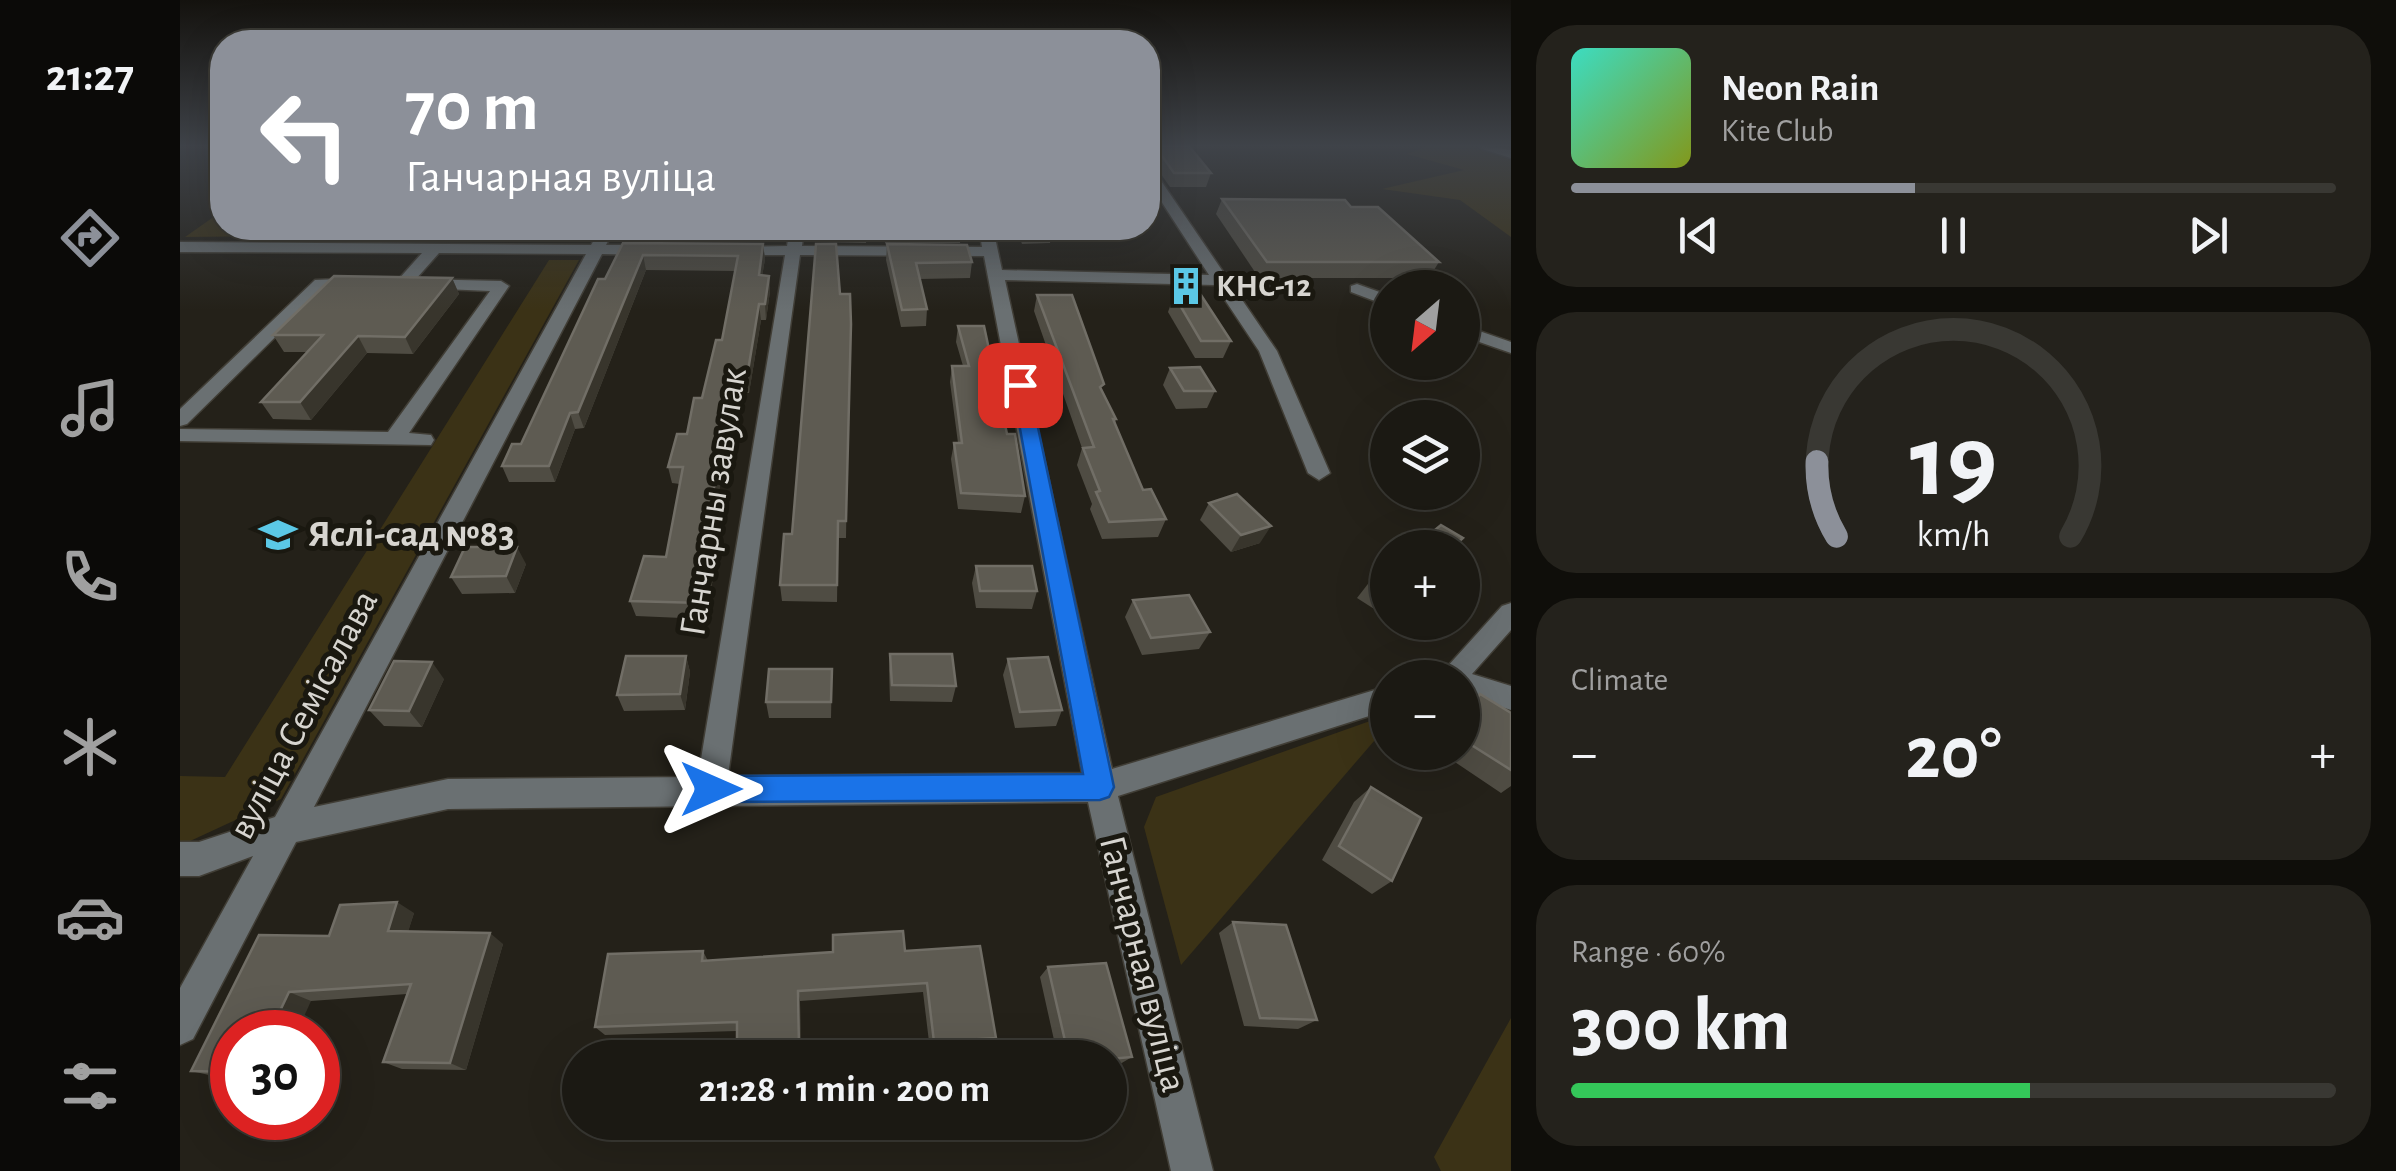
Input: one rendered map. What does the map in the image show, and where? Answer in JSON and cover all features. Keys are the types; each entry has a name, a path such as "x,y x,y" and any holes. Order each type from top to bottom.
{"street":[{"path":"1167,201 1268,350 1320,473"},
{"path":"180,246 435,248 568,240"},
{"name":"вуліца Семісалава","path":"180,1026 600,240"},
{"path":"613,240 674,250"},
{"path":"714,250 788,240"},
{"name":"Ганчарны завулак","path":"711,789 795,240"},
{"path":"810,240 992,252"},
{"name":"Ганчарная вуліца","path":"989,240 1100,787 1192,1171"},
{"path":"387,284 435,248"},
{"path":"999,275 1220,280"},
{"path":"180,420 321,283 501,286 394,439"},
{"path":"1358,289 1370,293"},
{"path":"1480,337 1511,348"},
{"path":"180,434 424,440"},
{"path":"1468,660 1511,613"},
{"path":"1480,688 1511,698"},
{"path":"180,859 199,859 286,828 448,794 1100,787 1370,704"}],"shaded area":[{"path":"1461,201 1511,201 1511,237"},
{"path":"210,219 210,237 185,237"},
{"path":"549,260 579,260 281,799 188,842 180,842 180,776 225,777"},
{"path":"1370,721 1370,746 1181,965 1144,827 1156,797"},
{"path":"1511,1018 1511,1171 1441,1171 1434,1157"}],"building":[{"path":"1223,201 1346,201 1351,207 1378,207 1439,262 1267,262"},
{"path":"623,243 763,244 759,275 769,276 765,304 759,304 747,377 740,377 734,418 728,418 717,468 708,527 717,527 701,603 630,601 644,556 666,557 683,467 668,467 677,434 687,434 694,398 702,398 716,340 722,340 738,256 643,255 578,412 570,413 549,466 502,466 512,444 521,444 598,279 605,279"},
{"path":"816,244 836,244 840,294 850,294 846,521 838,521 837,585 780,585 784,534 792,534"},
{"path":"887,244 967,245 972,262 916,263 927,309 902,310"},
{"path":"334,276 452,278 405,337 358,336 300,402 261,402 323,335 273,335"},
{"path":"1037,295 1072,295 1113,419 1143,490 1151,489 1166,519 1109,522 1083,448 1094,447"},
{"path":"1174,295 1201,295 1231,341 1201,341"},
{"path":"958,326 984,326 1007,434 1015,434 1025,496 961,493 954,443 962,443 952,366 969,366"},
{"path":"1200,367 1215,391 1184,391 1170,368"},
{"path":"1237,494 1271,526 1241,535 1209,503"},
{"path":"465,547 517,547 506,576 451,577"},
{"path":"976,566 1032,566 1037,591 980,591"},
{"path":"1189,595 1210,632 1151,638 1133,600"},
{"path":"890,654 952,654 956,686 892,685"},
{"path":"626,656 686,656 680,694 617,695"},
{"path":"1048,657 1062,710 1020,712 1008,659"},
{"path":"394,661 432,662 409,711 369,710"},
{"path":"769,669 832,669 831,702 766,702"},
{"path":"1480,694 1511,713 1511,770 1480,750"},
{"path":"1371,787 1421,818 1392,881 1339,846"},
{"path":"397,902 388,931 490,933 450,1063 383,1062 411,984 289,992 280,1010 222,1010 259,935 329,936 340,905"},
{"path":"1233,922 1286,925 1317,1020 1260,1018"},
{"path":"903,931 905,951 980,946 996,1038 934,1040 927,983 798,991 799,1040 737,1040 737,1022 595,1027 608,954 703,951 702,961 833,952 833,935"},
{"path":"1106,963 1132,1057 1127,1057 1127,1040 1065,1040 1048,967"},
{"path":"210,1033 210,1071 191,1071"}],"place":[{"name":"КНС-12","path":"1186,286"},
{"name":"Яслі-сад №83","path":"278,535"}],"route":[{"path":"711,789 1100,787 1020,385"}]}
